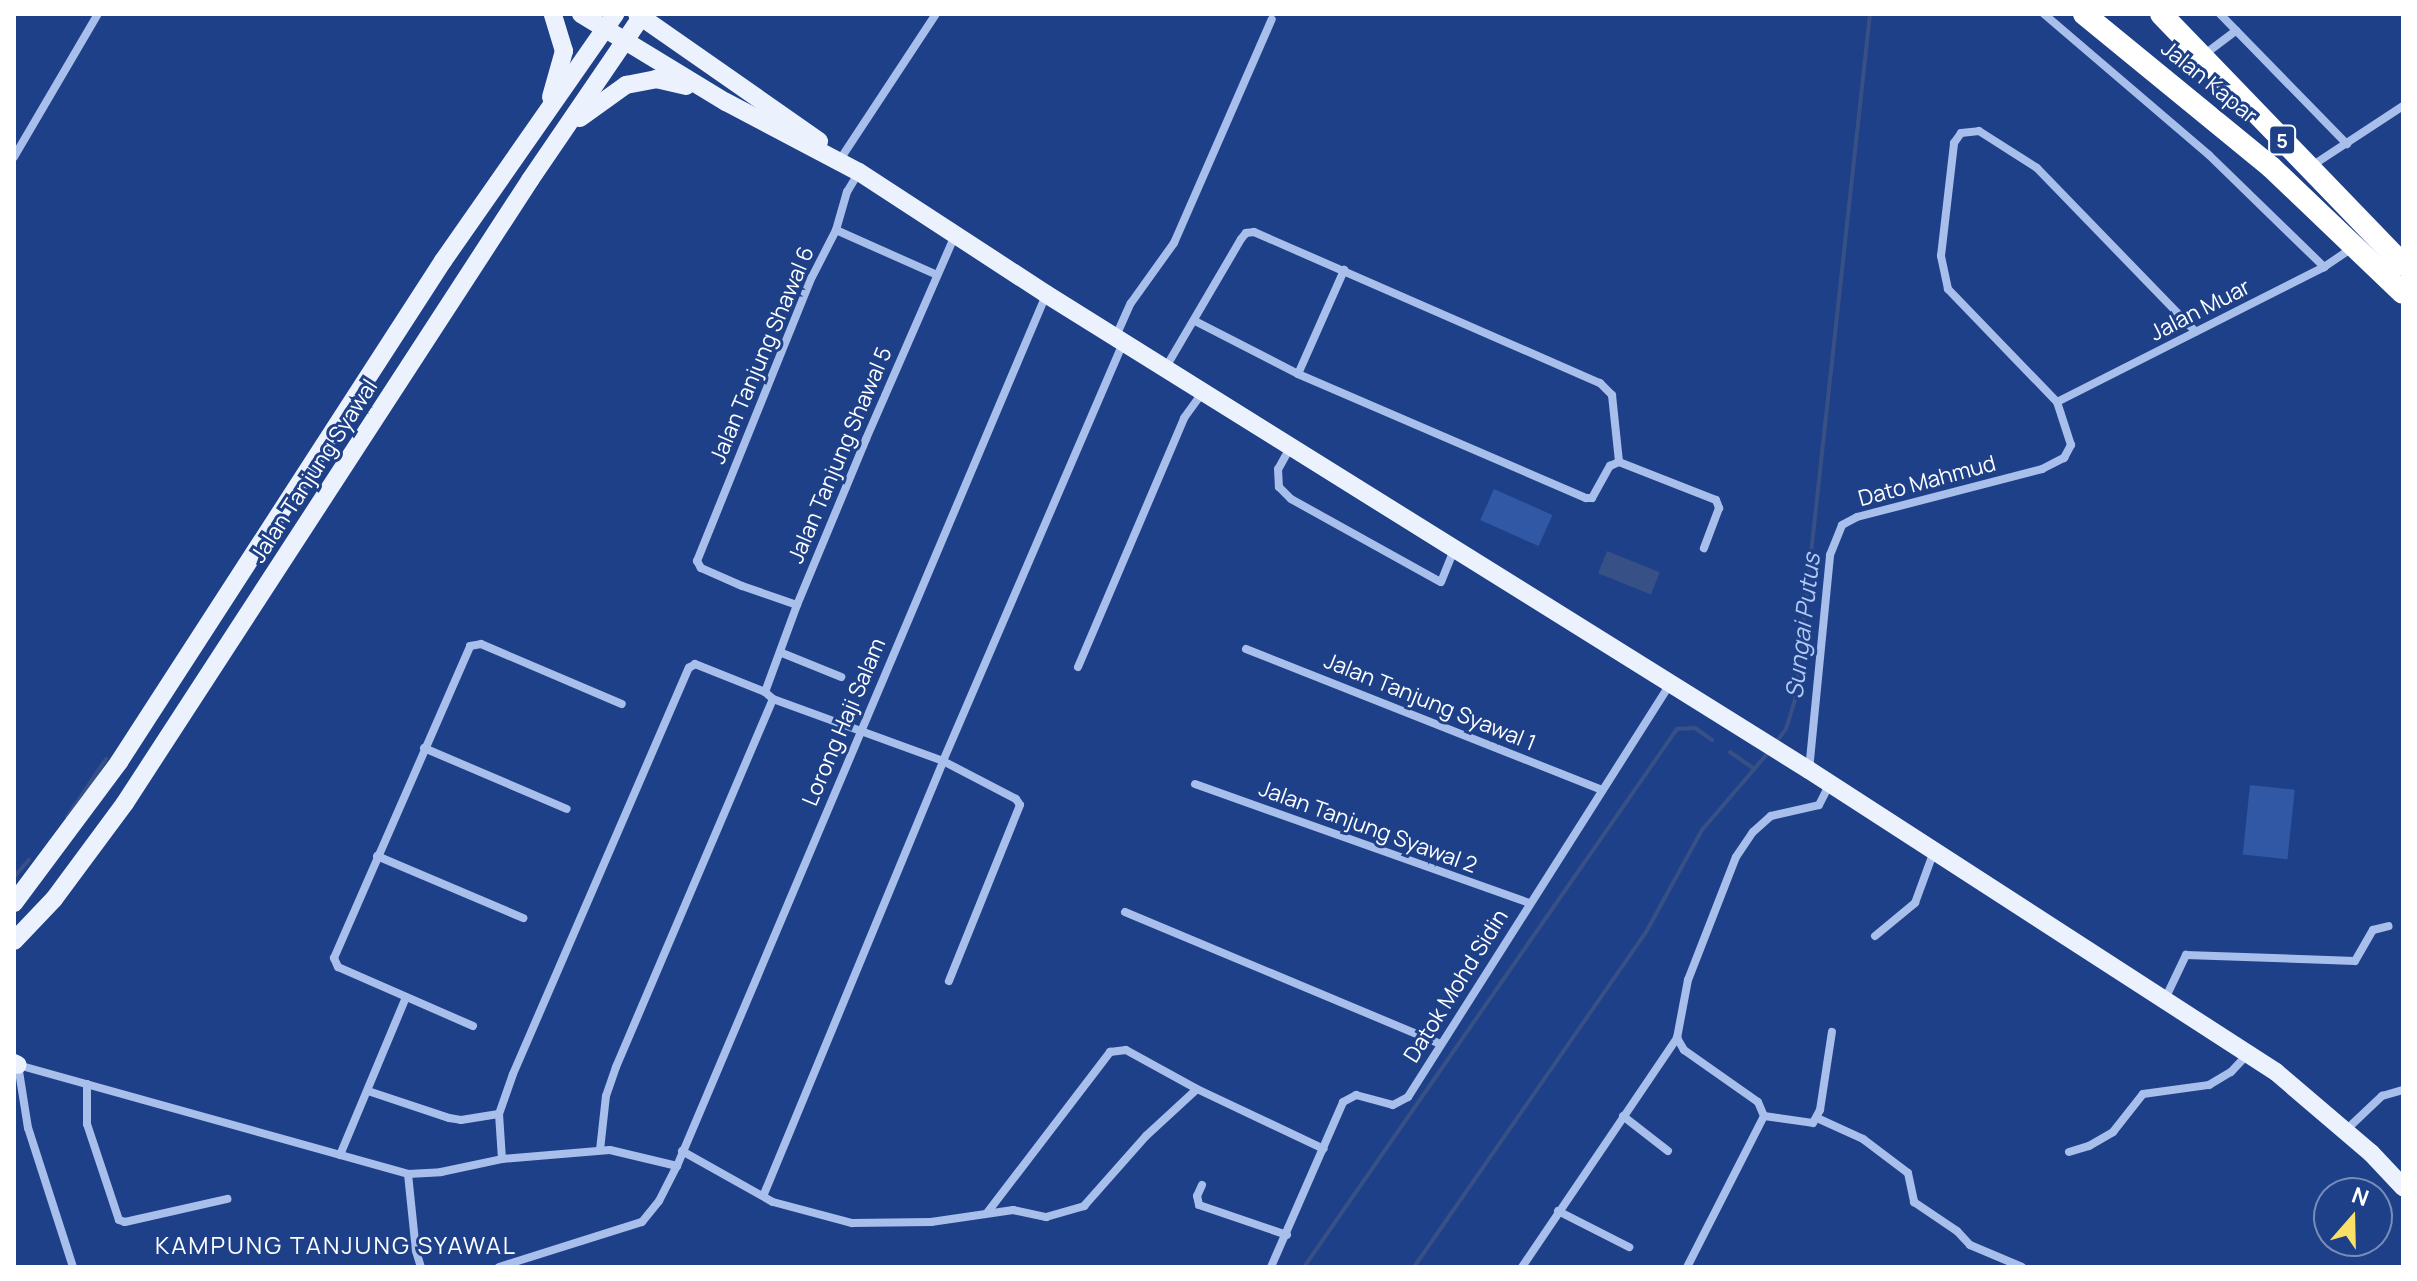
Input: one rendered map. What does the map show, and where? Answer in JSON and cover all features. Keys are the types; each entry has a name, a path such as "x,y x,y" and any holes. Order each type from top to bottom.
{"highway":[{"name":"Jalan Kapar","path":"2084,14 2271,167 2403,293"},
{"name":"Jalan Kapar","path":"2161,14 2403,265"}],"main road":[{"path":"539,126 557,82 564,51 553,14"},
{"path":"581,14 609,22 623,42 726,102 859,172"},
{"path":"642,15 859,172 1046,294 1789,757 2276,1072 2346,1131 2403,1187"},
{"name":"Jalan Tanjung Syawal","path":"14,941 54,899 125,803 642,15"},
{"name":"Jalan Tanjung Syawal","path":"14,903 119,762 443,261 609,22"},
{"path":"564,133 594,106 626,85 656,79 726,102"}],"street":[{"path":"14,157 98,14"},
{"path":"841,158 936,14"},
{"path":"2044,14 2209,155 2324,267"},
{"path":"2220,14 2347,144"},
{"path":"764,1194 1120,339 1131,303 1174,243 1272,19"},
{"path":"2202,57 2236,31"},
{"path":"2308,168 2403,106"},
{"path":"2057,402 1948,289 1941,256 1954,143 1961,133 1970,129 1979,131 2037,168 2196,332"},
{"name":"Jalan Tanjung Shawal 6","path":"797,605 701,568 697,561 698,553 812,277 836,230 847,192 859,172"},
{"path":"836,230 935,274"},
{"path":"1166,368 1246,233 1254,232 1600,383 1612,395 1619,462"},
{"name":"Jalan Tanjung Shawal 5","path":"765,692 782,653 797,605 935,274 955,235"},
{"name":"Jalan Muar","path":"2057,402 2324,267 2356,245"},
{"path":"1298,374 1344,270"},
{"name":"Lorong Haji Salam","path":"499,1267 642,1222 659,1201 677,1166 1046,294"},
{"path":"1195,321 1298,374 1586,498 1592,498 1610,466 1619,462 1716,500 1719,508 1704,548"},
{"path":"1078,667 1184,418 1203,391"},
{"name":"Dato Mahmud","path":"1809,770 1830,555 1842,525 1857,517 2042,469 2064,458 2071,445 2057,402"},
{"path":"1291,446 1278,469 1279,487 1291,499 1441,582 1455,548"},
{"path":"473,1026 334,964 424,748 474,643 622,704"},
{"name":"Jalan Tanjung Syawal 1","path":"1246,649 1600,789"},
{"path":"782,653 841,677"},
{"path":"502,1159 499,1114 537,1016 689,668 701,665 765,692 773,699 943,761 1010,794 1020,805 949,981"},
{"name":"Datok Mohd Sidin","path":"1271,1267 1348,1097 1399,1103 1408,1097 1600,789 1671,683"},
{"path":"600,1150 606,1096 616,1067 654,971 773,699"},
{"path":"424,748 567,809"},
{"name":"Jalan Tanjung Syawal 2","path":"1195,784 1529,903"},
{"path":"1522,1267 1677,1038 1688,980 1736,857 1753,832 1771,816 1819,805 1829,784"},
{"path":"1875,936 1915,903 1934,851"},
{"path":"377,856 523,918"},
{"path":"1125,912 1440,1044"},
{"path":"2165,1000 2186,955 2355,961 2373,930 2389,926"},
{"path":"340,1155 406,997"},
{"path":"1764,1116 1808,1124 1817,1118 1832,1032"},
{"path":"1677,1038 1684,1050 1758,1102 1764,1116"},
{"path":"987,1213 1110,1052 1126,1050 1197,1089 1324,1149"},
{"path":"2069,1152 2089,1146 2113,1132 2143,1094 2209,1085 2231,1072 2248,1054"},
{"path":"73,1267 28,1128 15,1064 408,1174 441,1172 502,1159 600,1150 677,1166"},
{"path":"87,1084 87,1124 119,1220 125,1222 227,1199"},
{"path":"682,1151 764,1194 773,1202 852,1223 931,1222 1013,1210 1046,1217 1084,1206 1146,1136 1197,1089"},
{"path":"2346,1131 2382,1096 2403,1090"},
{"path":"368,1091 449,1118 461,1120 499,1114"},
{"path":"1623,1116 1668,1151"},
{"path":"1687,1267 1764,1116"},
{"path":"1817,1118 1863,1139 1908,1173 1914,1202 1957,1231 1970,1245 2022,1267"},
{"path":"408,1174 416,1251 421,1267"},
{"path":"1202,1185 1197,1196 1199,1205 1287,1235"},
{"path":"1558,1211 1629,1247"}],"shaded area":[{"path":"1494,489 1552,515 1539,546 1480,520"},
{"path":"1607,551 1660,572 1651,595 1598,573"},
{"path":"2250,785 2295,790 2287,859 2243,855"}],"waterway":[{"name":"Sungai Putus","path":"1776,742 1786,729 1795,700 1870,14"},
{"path":"1304,1267 1677,729 1695,728 1712,740"},
{"path":"1730,752 1754,769"},
{"name":"Sungai Putus","path":"1414,1267 1645,934 1702,830 1768,753"},
{"path":"67,817 106,759"},
{"path":"14,877 29,860"}],"district":[{"name":"KAMPUNG TANJUNG SYAWAL","path":"336,1245"}]}
